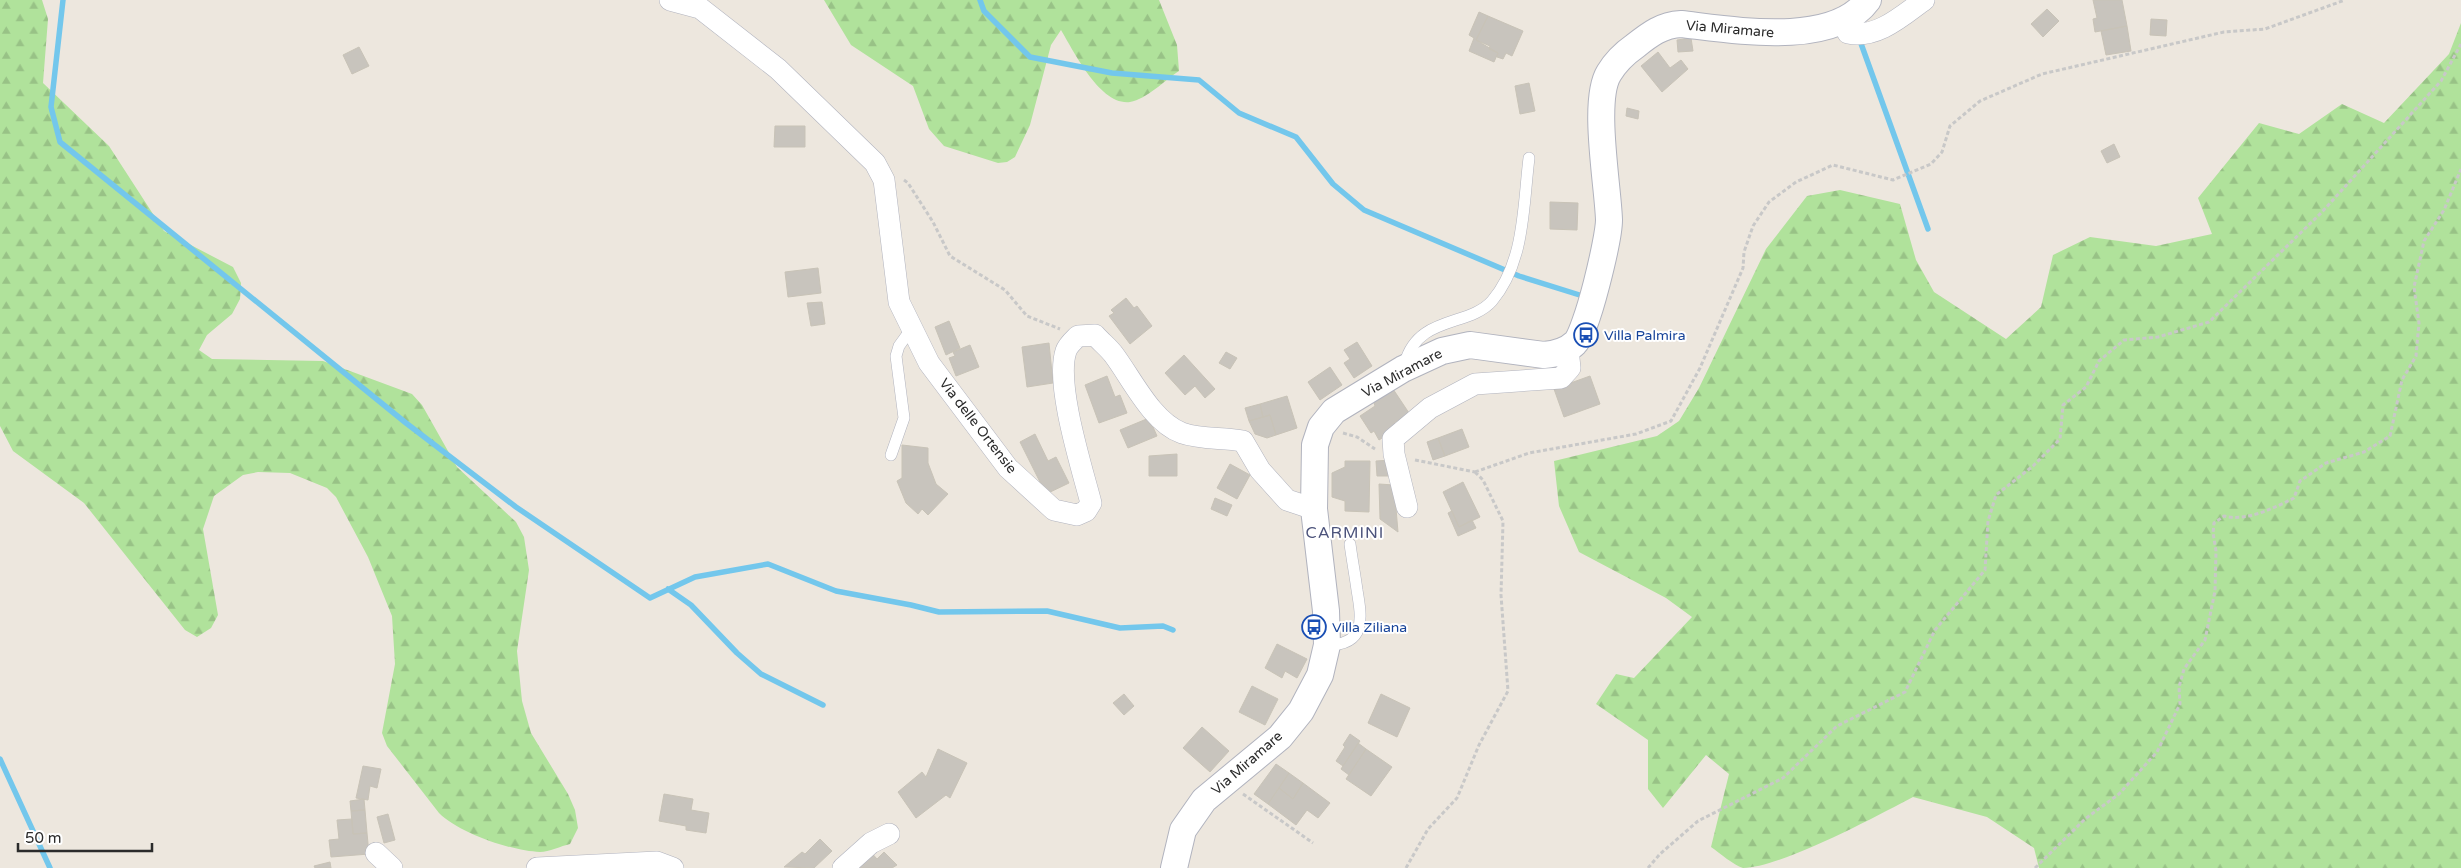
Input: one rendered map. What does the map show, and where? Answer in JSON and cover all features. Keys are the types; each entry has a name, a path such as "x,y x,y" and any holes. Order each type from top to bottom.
{"street":[{"name":"Via delle Ortensie","path":"670,0 700,8 778,69 875,164 884,180 899,302 929,363 1008,468 1054,510 1077,515 1086,512 1091,503 1069,418 1063,372 1066,349 1078,336"},
{"name":"Via Miramare","path":"1174,868 1183,830 1204,800 1280,737 1301,711 1320,675 1327,645 1326,611 1314,509 1315,445 1321,427 1334,411 1403,369 1442,351 1470,345 1544,355 1568,349 1582,334 1595,287 1609,222 1601,99 1608,74 1625,53 1652,32 1668,25 1682,24 1768,34 1805,30 1842,21 1861,10 1868,0"},
{"path":"1842,21 1848,33 1862,36 1897,20 1924,0"},
{"path":"1078,336 1095,335 1113,353 1142,397 1163,420 1180,432 1198,438 1225,438 1243,441 1260,470 1287,500 1314,509"},
{"path":"1407,507 1394,454 1393,439 1430,408 1475,384 1561,378 1570,368 1568,349"},
{"path":"843,868 871,843 890,834"},
{"path":"376,853 392,868"},
{"path":"537,868 657,862 673,868"}],"lane":[{"path":"1403,369 1406,357 1428,331 1434,327 1469,315 1491,302 1507,280 1515,261 1529,158"},
{"path":"891,454 904,418 896,356 899,346 912,328"},
{"path":"1327,645 1338,645 1351,640 1358,631 1362,619 1350,544"}],"path":[{"path":"1406,868 1428,829 1457,798 1479,745 1508,691 1500,595 1503,521 1487,486 1475,472 1529,453 1636,434 1671,421 1700,368 1743,268 1744,252 1753,226 1769,202 1796,182 1833,165 1893,180 1931,164 1942,152 1950,126 1980,101 2042,74 2224,32 2266,29 2345,0"},
{"path":"1648,868 1660,854 1698,821 1784,778 1837,726 1905,692 1935,630 1985,570 1988,521 1996,494 2033,466 2060,439 2063,405 2086,387 2099,361 2124,340 2158,336 2209,322 2322,212 2441,81 2461,44"},
{"path":"875,164 908,183 933,222 950,256 1005,290 1027,316 1078,336"},
{"path":"2035,868 2085,819 2119,794 2158,752 2180,704 2180,687 2184,669 2205,640 2215,591 2216,551 2212,533 2214,523 2224,516 2234,519 2287,502 2294,498 2300,481 2326,463 2364,452 2390,436 2402,380 2416,356 2419,323 2414,287 2424,241 2444,210 2461,169"},
{"path":"1226,782 1313,843"}],"green space":[{"path":"0,0 42,0 48,19 43,83 109,146 164,231 233,267 241,283 240,299 232,314 207,335 199,350 212,359 323,361 412,394 422,405 457,467 516,522 524,537 529,570 517,651 522,701 531,733 568,794 575,810 578,828 570,844 544,852 528,851 486,840 472,834 439,813 387,746 382,733 395,664 392,616 368,557 336,497 327,488 290,473 258,472 243,475 214,496 203,529 218,615 211,628 197,637 185,630 84,503 13,451 0,426"},
{"path":"824,0 1159,0 1177,45 1179,71 1143,97 1130,102 1119,101 1108,95 1089,75 1061,30 1051,45 1030,125 1015,157 1007,162 998,163 944,146 929,129 913,86 851,45"},
{"path":"2461,23 2461,868 2039,868 2034,848 1987,817 1913,797 1804,851 1759,866 1743,868 1731,862 1711,847 1729,774 1706,755 1663,808 1648,789 1648,740 1596,704 1616,674 1634,678 1692,617 1666,598 1579,552 1559,506 1554,461 1657,436 1679,421 1699,388 1766,249 1807,196 1840,190 1900,204 1916,260 1934,292 2006,339 2041,307 2053,255 2090,237 2156,246 2212,234 2198,198 2259,123 2299,134 2342,104 2384,123 2449,54"}],"building":[{"path":"2093,0 2122,0 2127,26 2095,32 2093,19 2097,18"},
{"path":"2047,9 2059,21 2043,37 2031,24"},
{"path":"1479,12 1488,16 1476,40 1498,53 1494,62 1469,51 1474,38 1469,35"},
{"path":"1488,16 1523,31 1512,56 1506,53 1503,59 1497,57 1498,53 1489,49 1490,46 1476,40"},
{"path":"2151,19 2167,20 2166,36 2150,35"},
{"path":"2127,26 2131,51 2106,55 2101,31"},
{"path":"1691,38 1693,51 1678,52 1677,40"},
{"path":"359,47 369,66 352,74 343,55"},
{"path":"1658,52 1670,68 1681,60 1688,69 1662,92 1641,66"},
{"path":"1529,83 1535,111 1520,114 1515,86"},
{"path":"1627,108 1639,111 1638,119 1626,116"},
{"path":"775,126 805,126 805,147 774,147"},
{"path":"2114,144 2120,157 2107,163 2101,151"},
{"path":"1550,202 1578,203 1577,230 1550,229"},
{"path":"818,268 821,293 788,297 785,272"},
{"path":"1126,298 1134,308 1137,306 1152,326 1130,344 1109,316 1114,313 1111,310"},
{"path":"822,302 825,324 811,326 807,303"},
{"path":"949,321 960,348 946,355 935,327"},
{"path":"1357,342 1372,366 1354,378 1344,363 1350,359 1344,350"},
{"path":"1049,343 1053,383 1027,387 1022,347"},
{"path":"970,345 979,367 956,376 949,358 955,356 953,352"},
{"path":"1226,352 1237,358 1230,369 1219,363"},
{"path":"1184,355 1215,389 1205,398 1195,386 1185,395 1165,373"},
{"path":"1330,367 1342,385 1320,400 1308,382"},
{"path":"1107,376 1115,397 1120,395 1127,413 1099,423 1085,385"},
{"path":"1590,376 1600,404 1564,417 1554,389"},
{"path":"1393,389 1409,413 1394,423 1397,428 1379,440 1374,431 1371,433 1360,416 1375,406 1374,403"},
{"path":"1287,396 1297,428 1276,435 1270,415 1263,417 1260,404"},
{"path":"1260,404 1263,417 1249,421 1245,408"},
{"path":"1270,415 1276,435 1267,438 1255,434 1249,421"},
{"path":"1149,418 1157,436 1128,448 1120,430"},
{"path":"1462,429 1469,447 1445,456 1438,438"},
{"path":"1035,434 1048,461 1056,457 1069,483 1046,494 1020,442"},
{"path":"1438,438 1445,456 1433,460 1427,442"},
{"path":"902,445 928,448 928,463 936,484 948,494 928,515 922,509 918,514 906,503 897,481 902,478"},
{"path":"1177,454 1177,476 1149,476 1149,456"},
{"path":"1391,460 1391,476 1377,476 1376,461"},
{"path":"1345,461 1370,461 1369,512 1345,511 1345,501 1332,497 1332,473 1345,467"},
{"path":"1230,464 1250,475 1237,499 1217,488"},
{"path":"1463,482 1480,517 1459,527 1443,492"},
{"path":"1379,484 1394,485 1398,532 1380,519"},
{"path":"1215,498 1232,505 1227,516 1211,509"},
{"path":"1452,511 1459,527 1472,520 1476,528 1458,536 1448,513"},
{"path":"1277,644 1307,659 1297,678 1285,671 1282,678 1265,668"},
{"path":"1252,686 1278,699 1265,725 1239,712"},
{"path":"1124,694 1134,706 1124,715 1113,703"},
{"path":"1381,694 1410,708 1397,737 1368,723"},
{"path":"1202,727 1229,751 1210,772 1183,748"},
{"path":"1350,734 1360,741 1343,766 1336,761 1345,747 1343,745"},
{"path":"1358,743 1366,749 1349,775 1341,769"},
{"path":"938,749 967,763 950,798 946,795 916,818 898,792 922,772 926,777"},
{"path":"1366,749 1392,767 1371,796 1346,779"},
{"path":"1276,764 1289,773 1268,804 1254,794"},
{"path":"363,766 381,769 377,788 370,786 368,800 356,798"},
{"path":"1289,773 1303,783 1293,799 1279,788"},
{"path":"1303,783 1330,803 1318,818 1307,810 1296,825 1268,804 1279,788 1293,799"},
{"path":"664,794 693,799 691,810 709,813 706,833 686,830 686,826 659,821"},
{"path":"364,799 365,810 351,811 350,801"},
{"path":"365,810 367,833 353,834 351,811"},
{"path":"388,814 395,840 384,843 377,817"},
{"path":"352,819 353,834 367,833 369,854 331,857 329,840 339,839 337,820"},
{"path":"820,839 832,851 814,868 784,867 802,852 805,854"},
{"path":"869,850 877,859 884,852 897,865 892,868 851,868"},
{"path":"330,862 331,868 315,868 314,866"}],"waterway":[{"path":"63,0 51,107 60,142 406,423 516,507 650,598 695,577 768,564 836,591 939,612 1047,611 1120,628 1163,626 1173,630"},
{"path":"980,0 984,11 1030,57 1112,73 1199,80 1239,113 1296,137 1333,184 1364,210 1519,276 1586,297"},
{"path":"1859,38 1928,229"},
{"path":"668,589 691,605 737,653 761,674 823,705"},
{"path":"0,759 50,868"}],"place":[{"name":"Villa Palmira","path":"1586,335"},
{"name":"Villa Ziliana","path":"1314,627"}],"district":[{"name":"CARMINI","path":"1345,533"}]}
